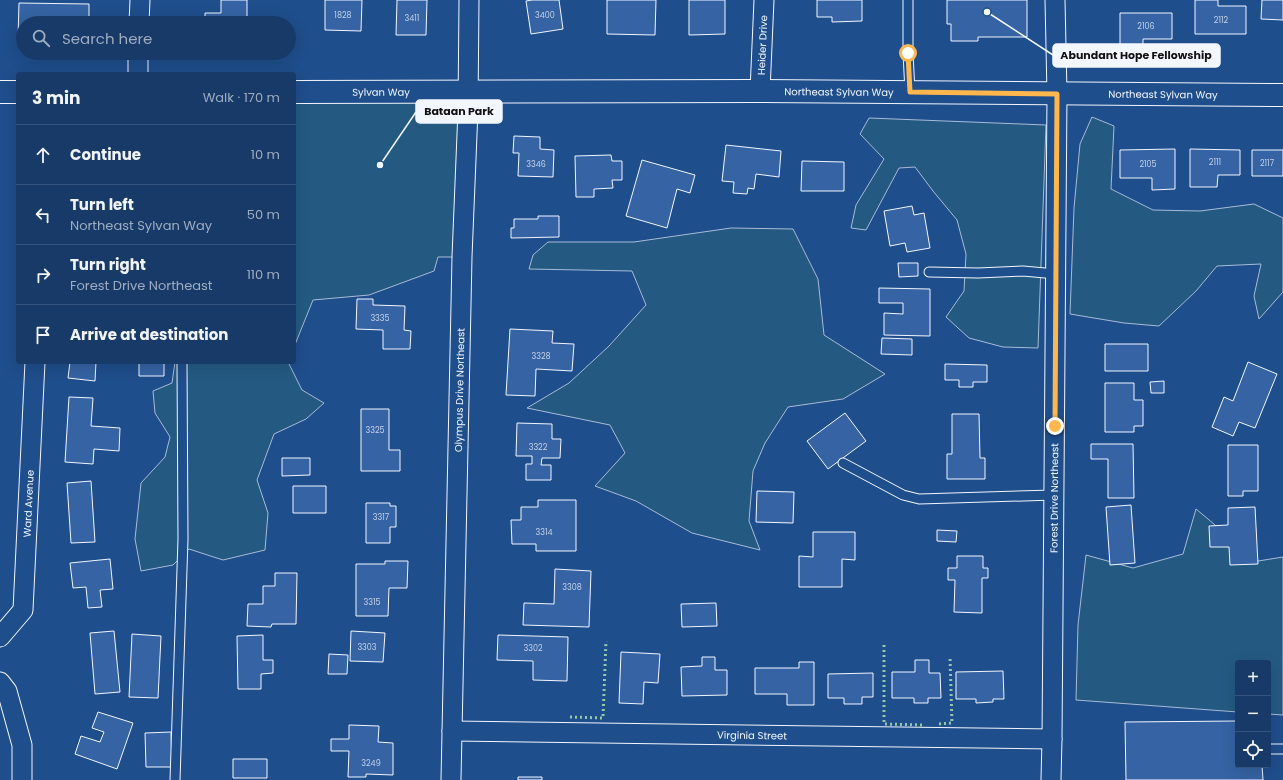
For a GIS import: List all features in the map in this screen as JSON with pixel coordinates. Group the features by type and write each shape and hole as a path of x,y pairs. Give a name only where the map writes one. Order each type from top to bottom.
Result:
{"main road":[{"name":"Northeast Sylvan Way","path":"467,91 760,91 1283,95"},
{"name":"Sylvan Way","path":"296,92 467,91"},
{"path":"0,92 16,92"}],"street":[{"path":"139,16 140,0"},
{"name":"Olympus Drive Northeast","path":"451,780 469,0"},
{"name":"Heider Drive","path":"760,91 764,0"},
{"name":"Forest Drive Northeast","path":"1051,780 1057,94 1055,0"},
{"path":"138,60 138,72"},
{"name":"Ward Avenue","path":"0,637 24,610 35,364"},
{"path":"0,682 7,691 22,745 22,780"},
{"name":"Virginia Street","path":"452,731 1052,739"}],"lane":[{"path":"908,0 910,92"},
{"path":"929,272 978,273 1024,271 1056,274"},
{"path":"175,780 183,539 182,364"},
{"path":"844,464 903,495 919,499 1054,495"},
{"path":"1271,749 1283,749"}],"shaded area":[{"path":"467,91 462,257 438,257 434,271 369,295 313,300 296,342 296,92"},
{"path":"1092,117 1114,126 1111,189 1153,210 1200,211 1254,204 1283,218 1283,292 1259,319 1254,296 1261,264 1217,266 1196,291 1159,326 1124,323 1070,314 1074,208 1080,144"},
{"path":"869,118 1046,125 1038,348 1003,347 969,338 946,317 964,291 966,254 957,220 915,167 899,168 866,230 851,228 856,205 884,159 860,134"},
{"path":"731,228 793,229 818,279 824,335 885,374 843,399 788,407 765,443 753,471 749,521 760,550 692,533 636,501 595,486 625,453 610,425 527,408 569,383 609,346 646,305 632,271 529,269 533,255 548,242 634,242"},
{"path":"175,364 289,364 302,390 324,403 306,419 274,434 257,480 268,513 265,550 223,560 189,549 173,565 141,571 135,539 141,483 165,457 170,437 155,413 153,391 172,383"},
{"path":"1196,509 1214,524 1246,563 1283,557 1283,715 1271,714 1271,660 1235,660 1235,712 1076,700 1078,625 1086,555 1133,568 1183,554"}],"building":[{"path":"221,0 247,0 247,16 205,16 205,13 221,13"},
{"path":"325,0 362,0 361,31 325,30"},
{"path":"397,0 427,0 426,35 396,35"},
{"path":"559,0 563,29 531,34 526,1"},
{"path":"607,0 656,0 655,35 607,34"},
{"path":"689,0 725,0 725,34 689,35"},
{"path":"817,0 862,0 862,21 832,22 832,17 817,17"},
{"path":"947,0 1027,0 1027,37 978,37 978,41 951,41 951,24 947,24"},
{"path":"1195,0 1218,0 1218,6 1246,6 1246,34 1195,34"},
{"path":"1262,0 1283,0 1283,20 1261,19"},
{"path":"19,3 89,4 89,16 19,16"},
{"path":"1120,13 1172,13 1172,39 1143,39 1143,45 1120,46"},
{"path":"514,136 540,137 540,149 554,150 553,177 518,176 519,153 513,153"},
{"path":"726,145 781,151 779,177 756,174 754,189 748,188 747,194 733,193 734,182 722,181"},
{"path":"1175,149 1175,189 1152,190 1152,178 1120,178 1120,150"},
{"path":"1190,149 1240,150 1240,175 1218,175 1217,187 1190,187"},
{"path":"1252,150 1283,150 1283,176 1252,176"},
{"path":"611,155 612,161 622,161 622,180 612,180 613,188 594,189 594,197 576,197 575,156"},
{"path":"642,160 695,175 690,193 677,189 667,228 626,216"},
{"path":"802,161 844,162 844,191 801,191"},
{"path":"912,206 914,215 924,213 930,248 907,252 905,243 890,246 884,211"},
{"path":"538,216 559,216 559,237 511,238 511,228 514,228 514,219 538,219"},
{"path":"898,263 918,263 918,276 899,277"},
{"path":"879,288 930,289 930,336 884,335 884,313 903,314 903,303 879,303"},
{"path":"357,299 373,299 373,305 405,306 404,330 411,331 410,349 383,349 383,330 356,329"},
{"path":"510,329 553,331 552,343 574,344 572,371 536,369 535,396 506,395"},
{"path":"882,338 912,339 912,355 881,354"},
{"path":"1105,344 1148,344 1148,371 1105,371"},
{"path":"1248,362 1277,374 1255,428 1239,422 1233,436 1212,427 1224,397 1233,401"},
{"path":"70,364 96,364 95,381 68,378"},
{"path":"139,364 164,364 164,376 139,376"},
{"path":"945,364 987,365 987,382 973,382 973,387 959,387 959,380 945,380"},
{"path":"1164,381 1164,393 1151,393 1150,382"},
{"path":"1105,383 1134,383 1134,400 1143,400 1143,426 1134,426 1134,432 1105,432"},
{"path":"69,397 93,398 91,426 120,428 119,451 94,449 93,464 65,462"},
{"path":"361,409 389,409 389,450 400,450 400,471 361,471"},
{"path":"845,413 866,441 828,469 807,441"},
{"path":"952,414 979,414 980,458 985,458 985,479 947,479 947,454 952,454"},
{"path":"517,423 552,424 552,439 561,439 560,458 542,458 541,465 551,465 551,480 526,480 526,464 532,464 532,456 516,456"},
{"path":"1091,444 1133,444 1134,498 1108,498 1108,459 1091,459"},
{"path":"1228,445 1258,445 1258,491 1243,491 1243,496 1228,496"},
{"path":"282,458 310,458 310,475 282,476"},
{"path":"91,481 95,542 71,543 67,483"},
{"path":"293,486 326,486 326,513 293,513"},
{"path":"757,491 794,492 793,523 756,522"},
{"path":"538,500 576,500 576,551 536,551 536,544 512,544 511,520 521,520 521,507 538,507"},
{"path":"366,503 390,503 390,506 396,506 396,527 390,527 390,543 366,543"},
{"path":"1131,505 1135,563 1110,565 1106,507"},
{"path":"1255,507 1258,564 1230,565 1229,547 1210,547 1209,526 1228,525 1228,508"},
{"path":"937,530 957,531 956,542 937,541"},
{"path":"813,532 855,532 855,560 842,559 842,587 799,587 799,556 813,557"},
{"path":"957,556 983,556 983,568 988,568 988,578 982,578 982,613 954,612 955,580 948,580 948,568 957,568"},
{"path":"110,559 113,589 100,590 102,607 88,608 86,587 73,588 70,563"},
{"path":"385,561 408,561 407,588 389,588 388,616 356,616 356,564 385,564"},
{"path":"555,569 591,571 589,627 523,625 524,603 554,604"},
{"path":"275,573 297,573 296,624 272,624 271,627 247,626 248,604 263,604 263,586 275,586"},
{"path":"716,603 717,626 682,627 681,604"},
{"path":"114,631 120,692 95,694 90,633"},
{"path":"351,631 385,633 383,662 350,661"},
{"path":"132,634 161,636 158,698 129,697"},
{"path":"263,635 263,660 273,660 273,673 261,674 261,689 238,689 237,636"},
{"path":"498,635 568,637 567,681 533,680 533,661 497,660"},
{"path":"621,652 660,654 658,683 644,682 643,704 619,703"},
{"path":"329,654 348,655 347,674 328,674"},
{"path":"702,657 715,657 715,670 727,670 727,695 682,696 681,667 702,666"},
{"path":"915,660 929,660 929,673 940,673 941,698 928,698 928,703 914,703 914,698 892,698 892,672 915,672"},
{"path":"799,662 814,662 814,705 787,705 787,694 755,694 755,668 799,668"},
{"path":"1003,671 1004,699 993,699 993,702 976,703 976,699 956,699 956,672"},
{"path":"873,673 873,697 862,697 862,704 844,704 844,698 828,698 828,674"},
{"path":"98,712 133,723 117,769 75,754 81,736 100,742 104,732 92,728"},
{"path":"1235,721 1235,768 1262,768 1263,780 1126,780 1125,722"},
{"path":"349,725 379,726 378,742 393,743 393,775 366,774 366,777 348,777 349,751 331,751 331,739 349,739"},
{"path":"171,732 172,767 146,767 145,733"},
{"path":"233,759 267,759 267,778 233,778"},
{"path":"518,777 542,777 542,780 518,780"}],"hedge":[{"path":"570,717 603,718 606,641"},
{"path":"884,645 884,724 924,725"},
{"path":"939,724 952,723 950,657"}],"place":[{"name":"Abundant Hope Fellowship","path":"987,12"},
{"name":"Bataan Park","path":"380,165"}],"route":[{"path":"908,53 910,92 1057,94 1055,426"}]}
